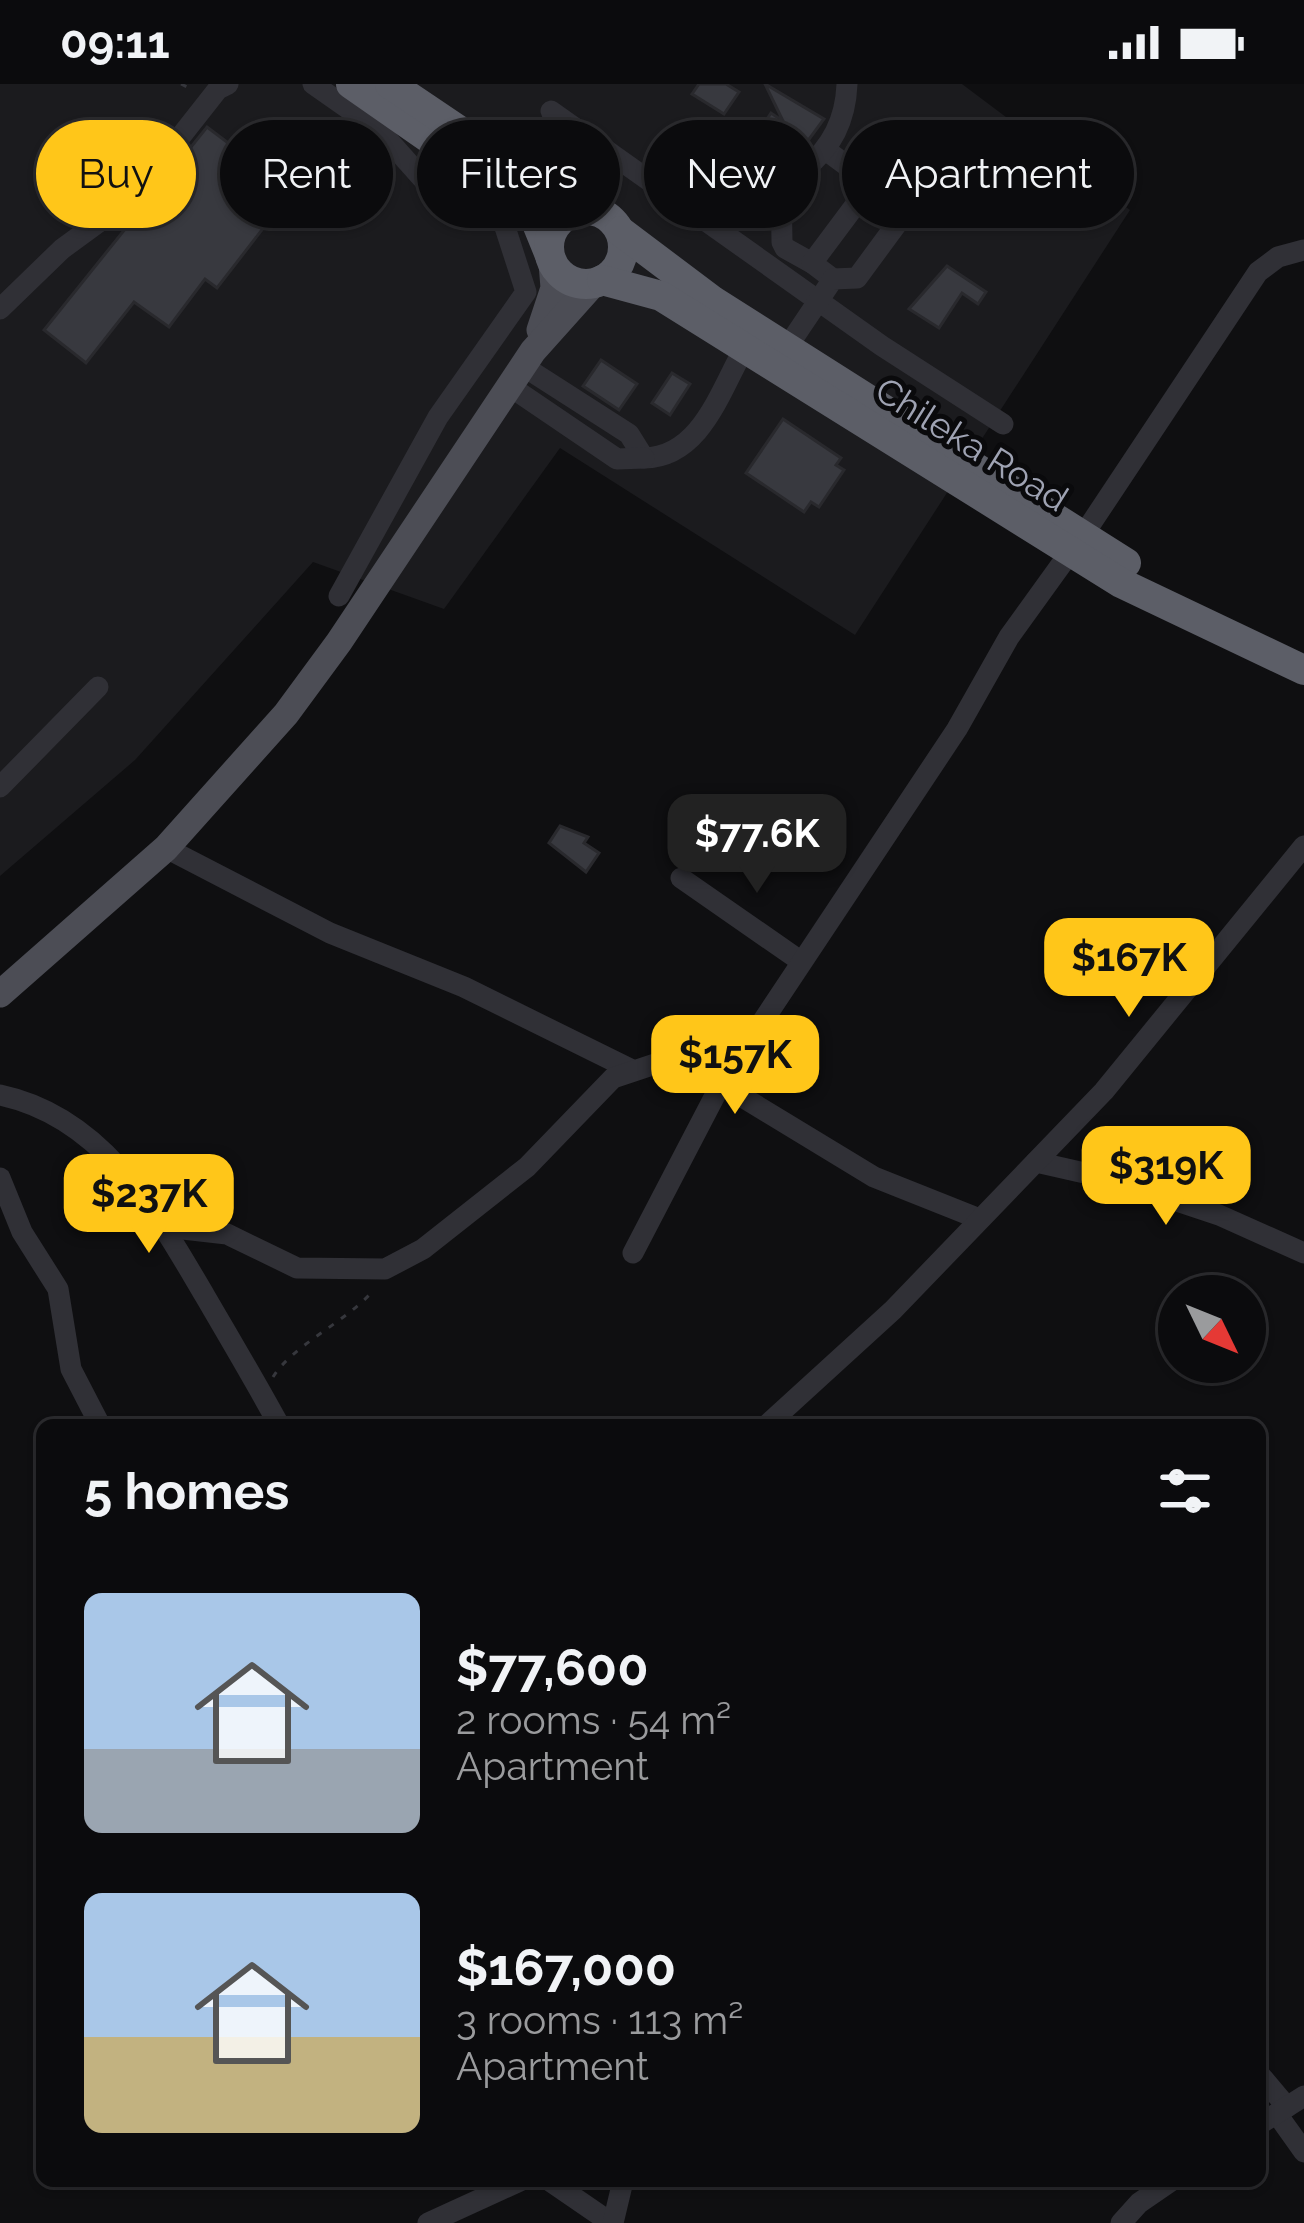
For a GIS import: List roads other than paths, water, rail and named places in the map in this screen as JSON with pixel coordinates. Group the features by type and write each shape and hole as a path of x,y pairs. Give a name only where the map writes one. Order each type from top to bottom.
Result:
{"highway":[{"path":"351,84 519,202 536,221 551,258"},
{"name":"Chileka Road","path":"390,84 443,120"},
{"path":"551,258 556,228"},
{"name":"Chileka Road","path":"618,228 713,301 788,346 1191,620 1304,670"},
{"path":"597,282 622,259 620,231"},
{"name":"Chileka Road","path":"551,258 565,278 662,296 1077,543"},
{"path":"1077,543 1304,650"}],"main road":[{"path":"522,367 554,288 551,258"},
{"path":"0,994 166,848 286,715 522,367 597,282"}],"street":[{"path":"0,309 62,249 134,197 218,89 228,84"},
{"path":"313,84 380,131 422,178 502,218 526,292 438,417 339,596"},
{"path":"818,160 837,135 847,84"},
{"path":"551,111 818,302 1003,424"},
{"path":"827,151 842,162"},
{"path":"812,263 842,223"},
{"path":"782,228 785,248 833,279 857,278 894,228"},
{"path":"633,1253 721,1084 957,729 1028,610 1258,272 1278,257 1304,250"},
{"path":"788,346 833,279"},
{"path":"522,367 617,459 663,457 690,442 746,347"},
{"path":"0,787 98,687"},
{"path":"774,1419 893,1310 1155,1034 1304,846"},
{"path":"166,848 330,933 431,973 631,1069"},
{"path":"681,878 800,960"},
{"path":"165,1227 227,1234 297,1268 385,1269 423,1249 527,1167 599,1089 631,1069 655,1064 680,1066 721,1084 874,1177 977,1218"},
{"path":"0,1095 51,1115 96,1144 125,1171 165,1227 276,1419"},
{"path":"1036,1162 1111,1179 1219,1215 1304,1253"},
{"path":"0,1178 22,1232 58,1289 71,1369 97,1419"},
{"path":"1266,2085 1304,2152"},
{"path":"428,2223 507,2187"},
{"path":"559,2187 612,2223 621,2187"},
{"path":"1120,2223 1162,2187"}]}
